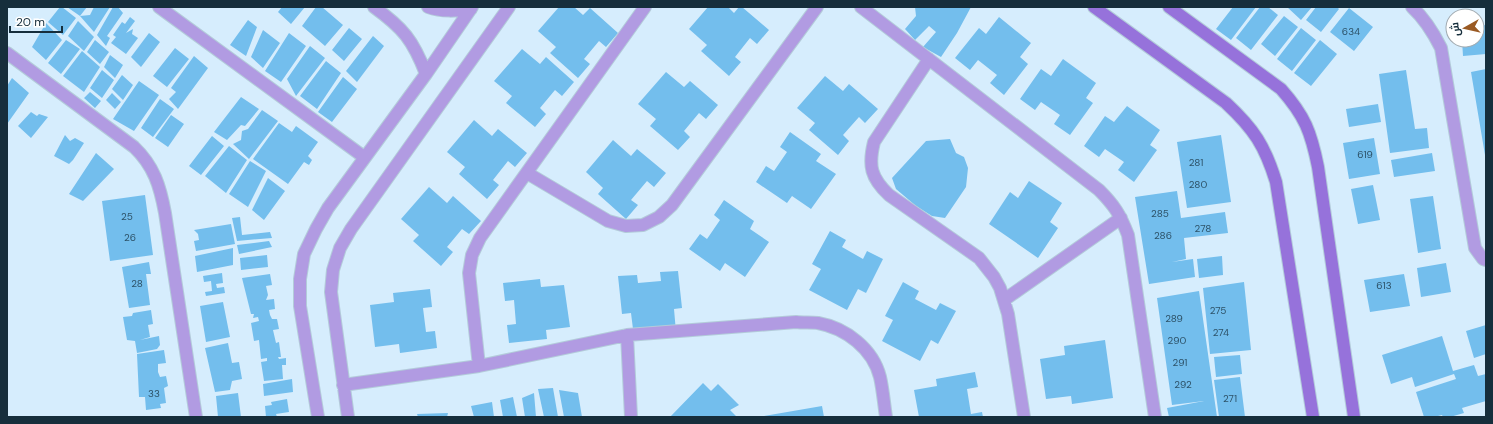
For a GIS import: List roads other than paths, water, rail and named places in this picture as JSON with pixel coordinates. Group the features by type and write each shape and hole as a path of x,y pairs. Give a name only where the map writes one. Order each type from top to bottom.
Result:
{"street":[{"path":"159,7 364,157"},
{"path":"374,7 400,27 411,41 426,74"},
{"path":"428,7 435,10 453,12 471,8"},
{"path":"348,417 331,292 333,270 340,248 351,228 509,7"},
{"path":"480,366 470,292 469,273 472,255 480,238 645,7"},
{"path":"527,173 608,221 626,226 643,225 660,217 672,205 817,7"},
{"path":"861,7 1099,190 1114,205 1122,218 1128,235 1155,417"},
{"path":"1094,7 1226,103 1244,119 1258,138 1269,159 1276,182 1313,417"},
{"path":"1169,7 1281,89 1295,105 1306,123 1318,167 1354,417"},
{"path":"1412,7 1423,17 1441,48 1475,248 1483,259 1486,260"},
{"path":"318,417 300,306 300,279 304,254 328,208 426,74 471,8"},
{"path":"7,53 134,147 148,162 153,171 165,213 196,417"},
{"path":"929,59 874,142 870,157 872,171 878,185 888,195 979,258 994,277 1004,300 1008,314 1024,417"},
{"path":"1004,300 1122,218"},
{"path":"343,385 480,366 627,335 796,322 818,323 838,329 856,341 870,357 879,376 886,417"},
{"path":"627,335 631,417"}]}
